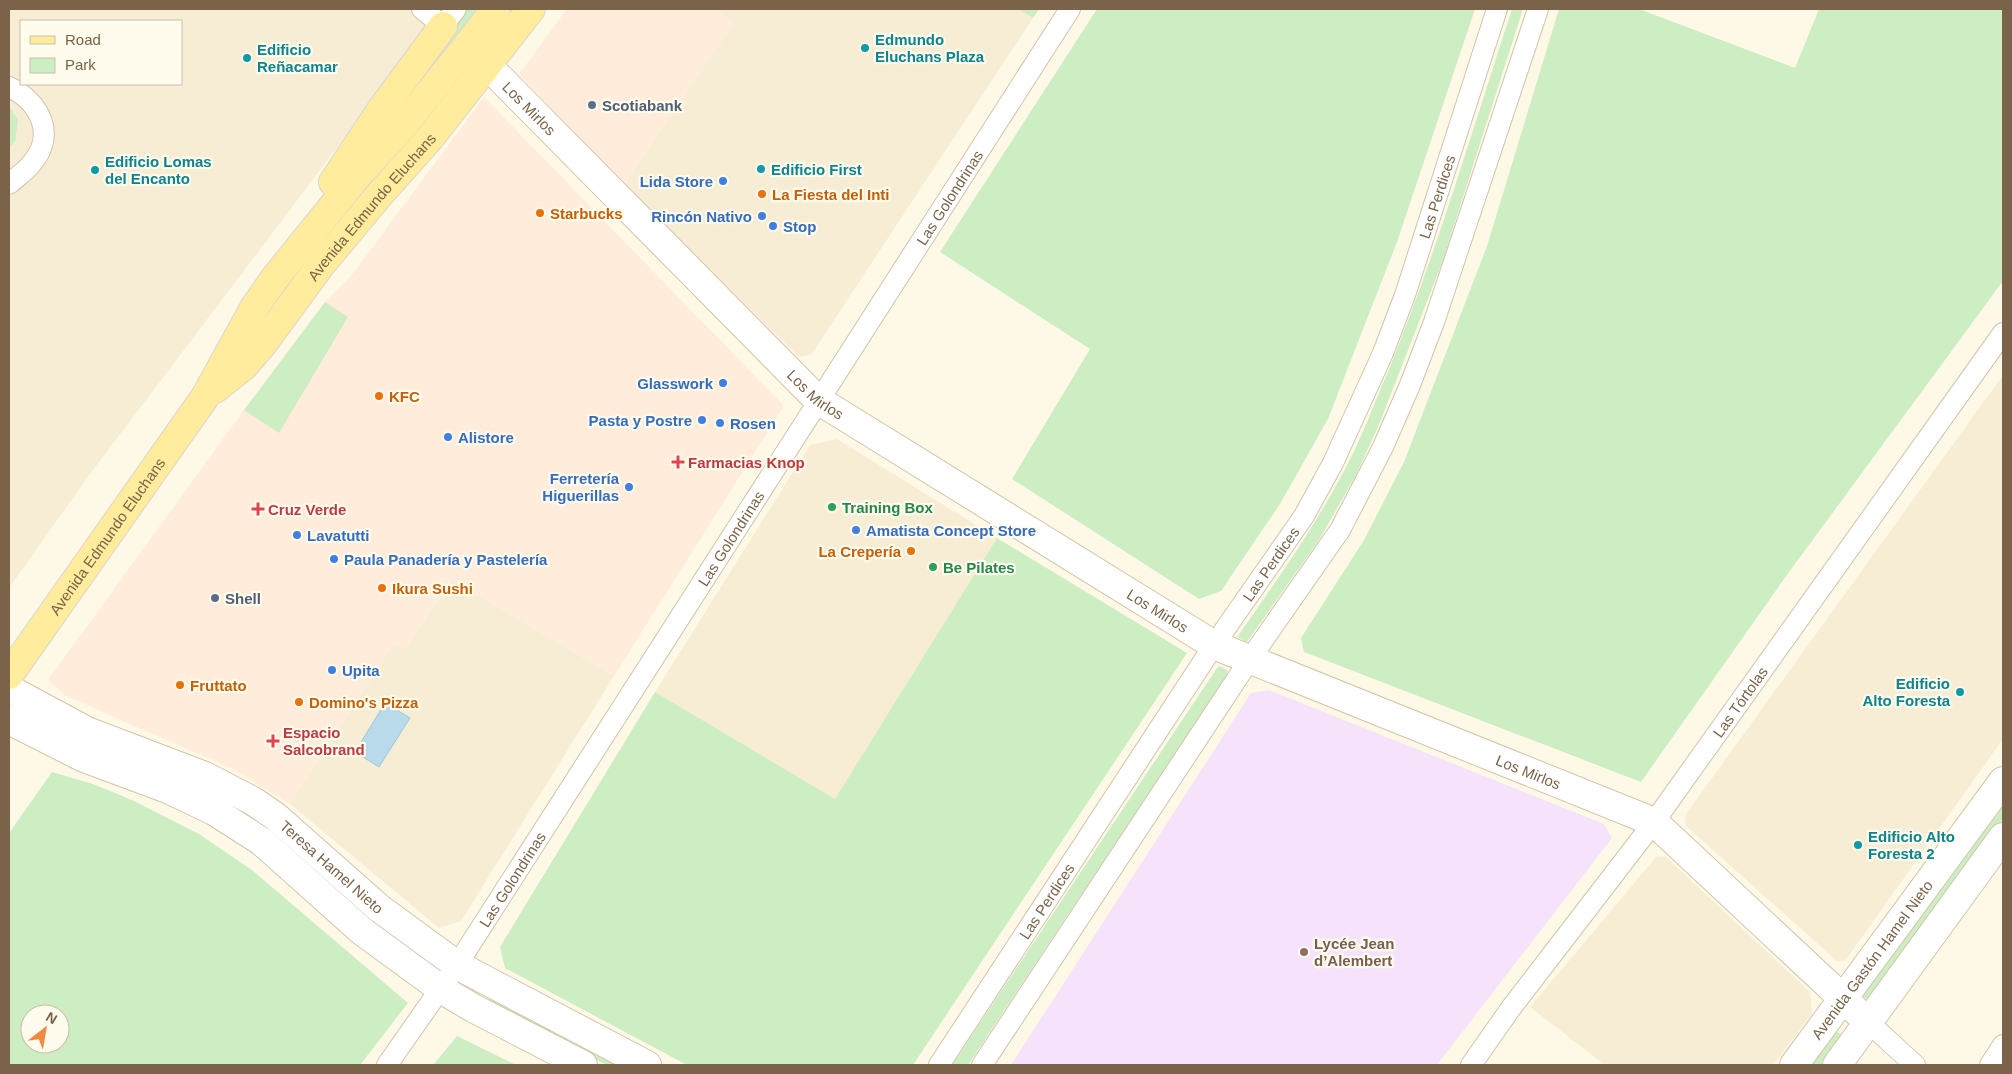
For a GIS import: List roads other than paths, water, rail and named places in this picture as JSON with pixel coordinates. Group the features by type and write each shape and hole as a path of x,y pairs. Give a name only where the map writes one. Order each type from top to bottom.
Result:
{"main road":[{"name":"Avenida Edmundo Eluchans","path":"9,675 205,397 254,308 296,251 358,175 403,126 496,9"},
{"name":"Avenida Edmundo Eluchans","path":"205,397 244,366 262,345 320,266 430,138 531,9"},
{"path":"296,251 314,212 332,182 381,110 450,17"},
{"name":"Los Mirlos","path":"466,47 488,66 818,400 1214,645 1654,822 1868,1022"},
{"name":"Teresa Hamel Nieto","path":"9,689 87,731 205,776 253,801 275,816 379,908 457,965 647,1065"},
{"name":"Teresa Hamel Nieto","path":"9,720 84,758 193,800 237,825 261,841 362,932 441,989 473,1008 583,1065"},
{"name":"Avenida Gastón Hamel Nieto","path":"1794,1065 2003,782"},
{"path":"1836,1065 2003,837"}],"street":[{"path":"422,9 450,17"},
{"name":"Las Golondrinas","path":"387,1065 457,965 1070,9"},
{"name":"Las Perdices","path":"939,1065 1214,645 1304,516 1359,408 1405,296 1497,9"},
{"path":"982,1065 1250,659 1340,530 1383,447 1410,385 1434,322 1538,9"},
{"path":"9,87 29,99 37,109 42,120 44,132 42,143 32,163 9,184"},
{"name":"Las Tórtolas","path":"1471,1065 1511,1008 1654,822 2003,333"},
{"name":"Los Mirlos","path":"1868,1022 1915,1065"},
{"path":"1990,1065 2003,1045"}],"water":[{"path":"385,703 410,718 379,767 355,752"}],"place":[{"name":"Edmundo Eluchans Plaza","path":"865,48"},
{"name":"Edificio Reñacamar","path":"247,58"},
{"name":"Scotiabank","path":"592,105"},
{"name":"Edificio First","path":"761,169"},
{"name":"Edificio Lomas del Encanto","path":"95,170"},
{"name":"Lida Store","path":"723,181"},
{"name":"La Fiesta del Inti","path":"762,194"},
{"name":"Starbucks","path":"540,213"},
{"name":"Rincón Nativo","path":"762,216"},
{"name":"Stop","path":"773,226"},
{"name":"Glasswork","path":"723,383"},
{"name":"KFC","path":"379,396"},
{"name":"Pasta y Postre","path":"702,420"},
{"name":"Rosen","path":"720,423"},
{"name":"Alistore","path":"448,437"},
{"name":"Farmacias Knop","path":"678,462"},
{"name":"Ferretería Higuerillas","path":"629,487"},
{"name":"Training Box","path":"832,507"},
{"name":"Cruz Verde","path":"258,509"},
{"name":"Amatista Concept Store","path":"856,530"},
{"name":"Lavatutti","path":"297,535"},
{"name":"La Crepería","path":"911,551"},
{"name":"Paula Panadería y Pastelería","path":"334,559"},
{"name":"Be Pilates","path":"933,567"},
{"name":"Ikura Sushi","path":"382,588"},
{"name":"Shell","path":"215,598"},
{"name":"Upita","path":"332,670"},
{"name":"Fruttato","path":"180,685"},
{"name":"Edificio Alto Foresta","path":"1960,692"},
{"name":"Domino's Pizza","path":"299,702"},
{"name":"Espacio Salcobrand","path":"273,741"},
{"name":"Edificio Alto Foresta 2","path":"1858,845"},
{"name":"Lycée Jean d’Alembert","path":"1304,952"}]}
